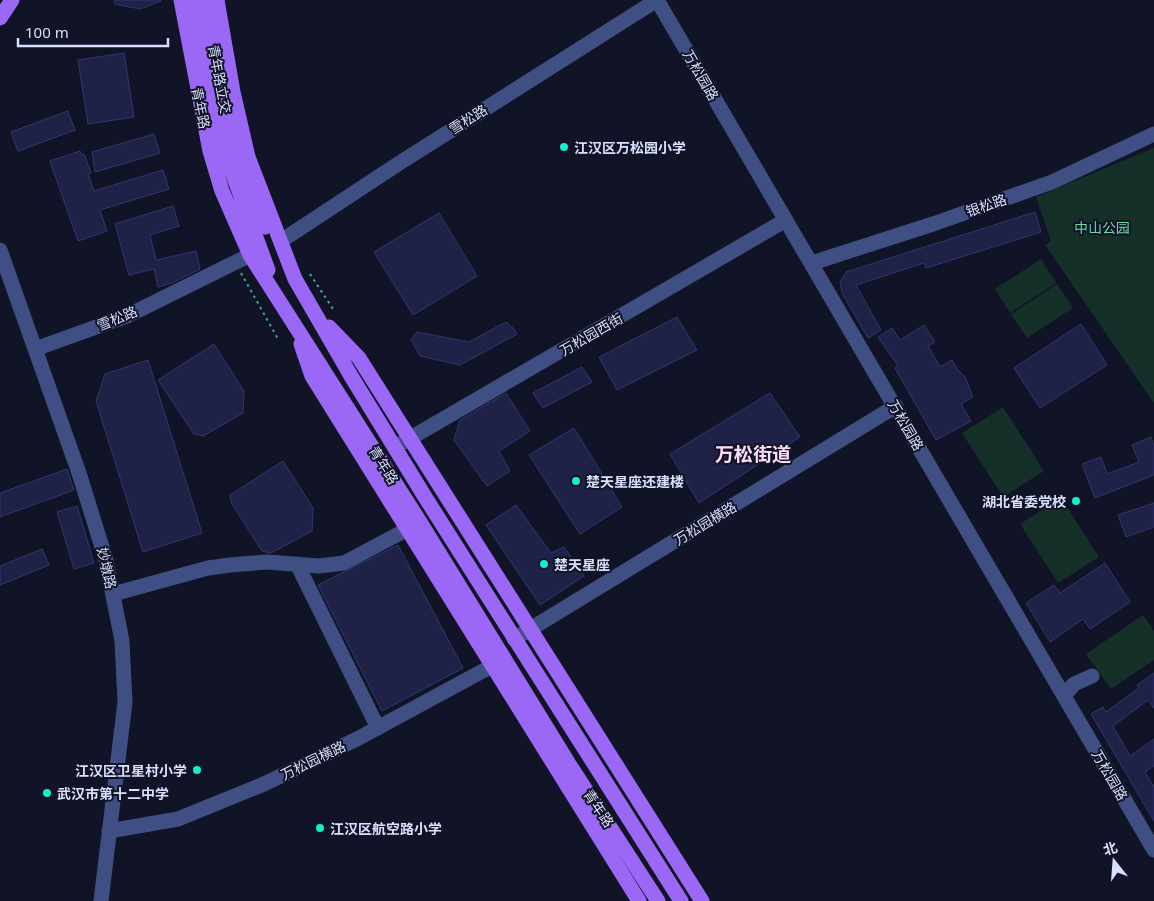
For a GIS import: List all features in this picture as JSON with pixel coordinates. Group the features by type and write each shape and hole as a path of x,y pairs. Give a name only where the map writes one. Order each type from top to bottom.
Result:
{"main road":[{"path":"0,18 12,0"},
{"name":"青年路","path":"181,0 192,66 210,151 222,191 250,255 280,299 410,506 498,662 569,764 658,901"},
{"name":"青年路立交","path":"194,0 214,124 231,159"},
{"name":"青年路立交","path":"205,0 231,159"},
{"name":"青年路","path":"217,0 233,92 248,157 295,280 425,497 681,901"},
{"path":"231,159 264,225 295,280"},
{"path":"231,159 280,299"},
{"path":"314,312 359,358 701,900"},
{"path":"294,322 312,376 453,603 498,662 639,901"},
{"path":"425,497 497,577"},
{"path":"410,506 453,603"},
{"path":"629,854 649,901"}],"street":[{"name":"雪松路","path":"281,241 401,162 657,0"},
{"name":"万松园路","path":"657,0 1154,850"},
{"name":"银松路","path":"812,263 933,224 1052,182 1154,134"},
{"name":"万松园西街","path":"395,447 786,220"},
{"name":"妙墩路","path":"0,250 79,473 106,560 122,641 125,702 101,901"},
{"name":"雪松路","path":"35,349 127,316 250,255"},
{"name":"万松园横路","path":"514,640 896,406"},
{"path":"113,594 208,568 267,562 319,566 344,563 406,530"},
{"path":"297,564 378,728"},
{"name":"万松园横路","path":"109,832 178,819 264,784 378,728 498,662"},
{"path":"1064,696 1074,684 1092,676"}],"path":[{"path":"240,271 278,339"},
{"path":"310,274 333,309"}],"green space":[{"name":"中山公园","path":"1154,148 1154,403 1045,245 1051,241 1036,197"},
{"path":"1041,259 1056,283 1010,313 995,289"},
{"path":"1057,284 1073,308 1027,338 1011,314"},
{"path":"1003,407 1044,471 1003,497 962,433"},
{"path":"1061,498 1099,557 1058,583 1020,524"},
{"path":"1143,615 1154,631 1154,660 1111,689 1086,654"}],"building":[{"path":"115,0 161,1 140,9 115,4"},
{"path":"124,53 134,117 88,124 78,60"},
{"path":"68,111 75,130 18,151 11,132"},
{"path":"154,134 160,153 95,172 92,152"},
{"path":"80,151 82,155 84,154 91,173 88,174 94,191 163,170 169,189 100,210 107,231 78,241 50,161"},
{"path":"173,206 179,226 150,235 156,260 196,251 200,269 172,283 158,287 154,269 129,275 115,224"},
{"path":"1035,212 1041,232 926,268 924,263 856,285 881,330 868,338 842,293 840,282 846,272"},
{"path":"439,213 477,276 413,315 374,252"},
{"path":"677,317 697,350 617,390 599,357"},
{"path":"506,322 517,334 460,365 420,356 411,340 417,332 469,342"},
{"path":"1081,324 1107,365 1040,408 1014,368"},
{"path":"924,325 935,342 928,346 940,367 952,360 965,377 973,397 961,404 971,421 936,440 895,368 898,366 878,337 892,328 900,340"},
{"path":"214,344 244,391 243,413 203,436 194,434 158,380"},
{"path":"148,360 202,533 143,552 96,401 105,374"},
{"path":"582,367 592,382 543,408 533,393"},
{"path":"506,393 530,431 499,451 510,471 487,486 454,440 460,420"},
{"path":"770,393 800,437 699,503 670,454"},
{"name":"楚天星座还建楼","path":"574,428 622,507 580,534 529,455"},
{"path":"1151,437 1154,446 1154,475 1095,498 1082,464 1101,457 1107,474 1139,462 1132,445"},
{"path":"283,461 313,508 312,531 271,553 262,551 232,504 230,495"},
{"path":"67,469 74,490 0,517 0,493"},
{"path":"1154,503 1154,527 1126,537 1118,515"},
{"name":"楚天星座","path":"516,505 551,553 564,547 584,576 540,605 486,525"},
{"path":"77,506 94,563 74,569 57,512"},
{"path":"398,545 463,668 382,711 318,585"},
{"path":"42,549 49,565 0,585 0,566"},
{"path":"1105,563 1130,602 1090,629 1083,619 1050,642 1026,603 1054,585 1060,593"},
{"path":"1154,673 1154,708 1148,700 1113,726 1130,756 1154,739 1154,766 1145,772 1154,787 1154,821 1091,714 1103,707 1106,712 1139,688 1137,685"}],"place":[{"name":"江汉区万松园小学","path":"564,147"},
{"name":"楚天星座还建楼","path":"576,481"},
{"name":"湖北省委党校","path":"1076,501"},
{"name":"楚天星座","path":"544,564"},
{"name":"江汉区卫星村小学","path":"197,770"},
{"name":"武汉市第十二中学","path":"47,793"},
{"name":"江汉区航空路小学","path":"320,828"}],"district":[{"name":"万松街道","path":"753,454"}]}
